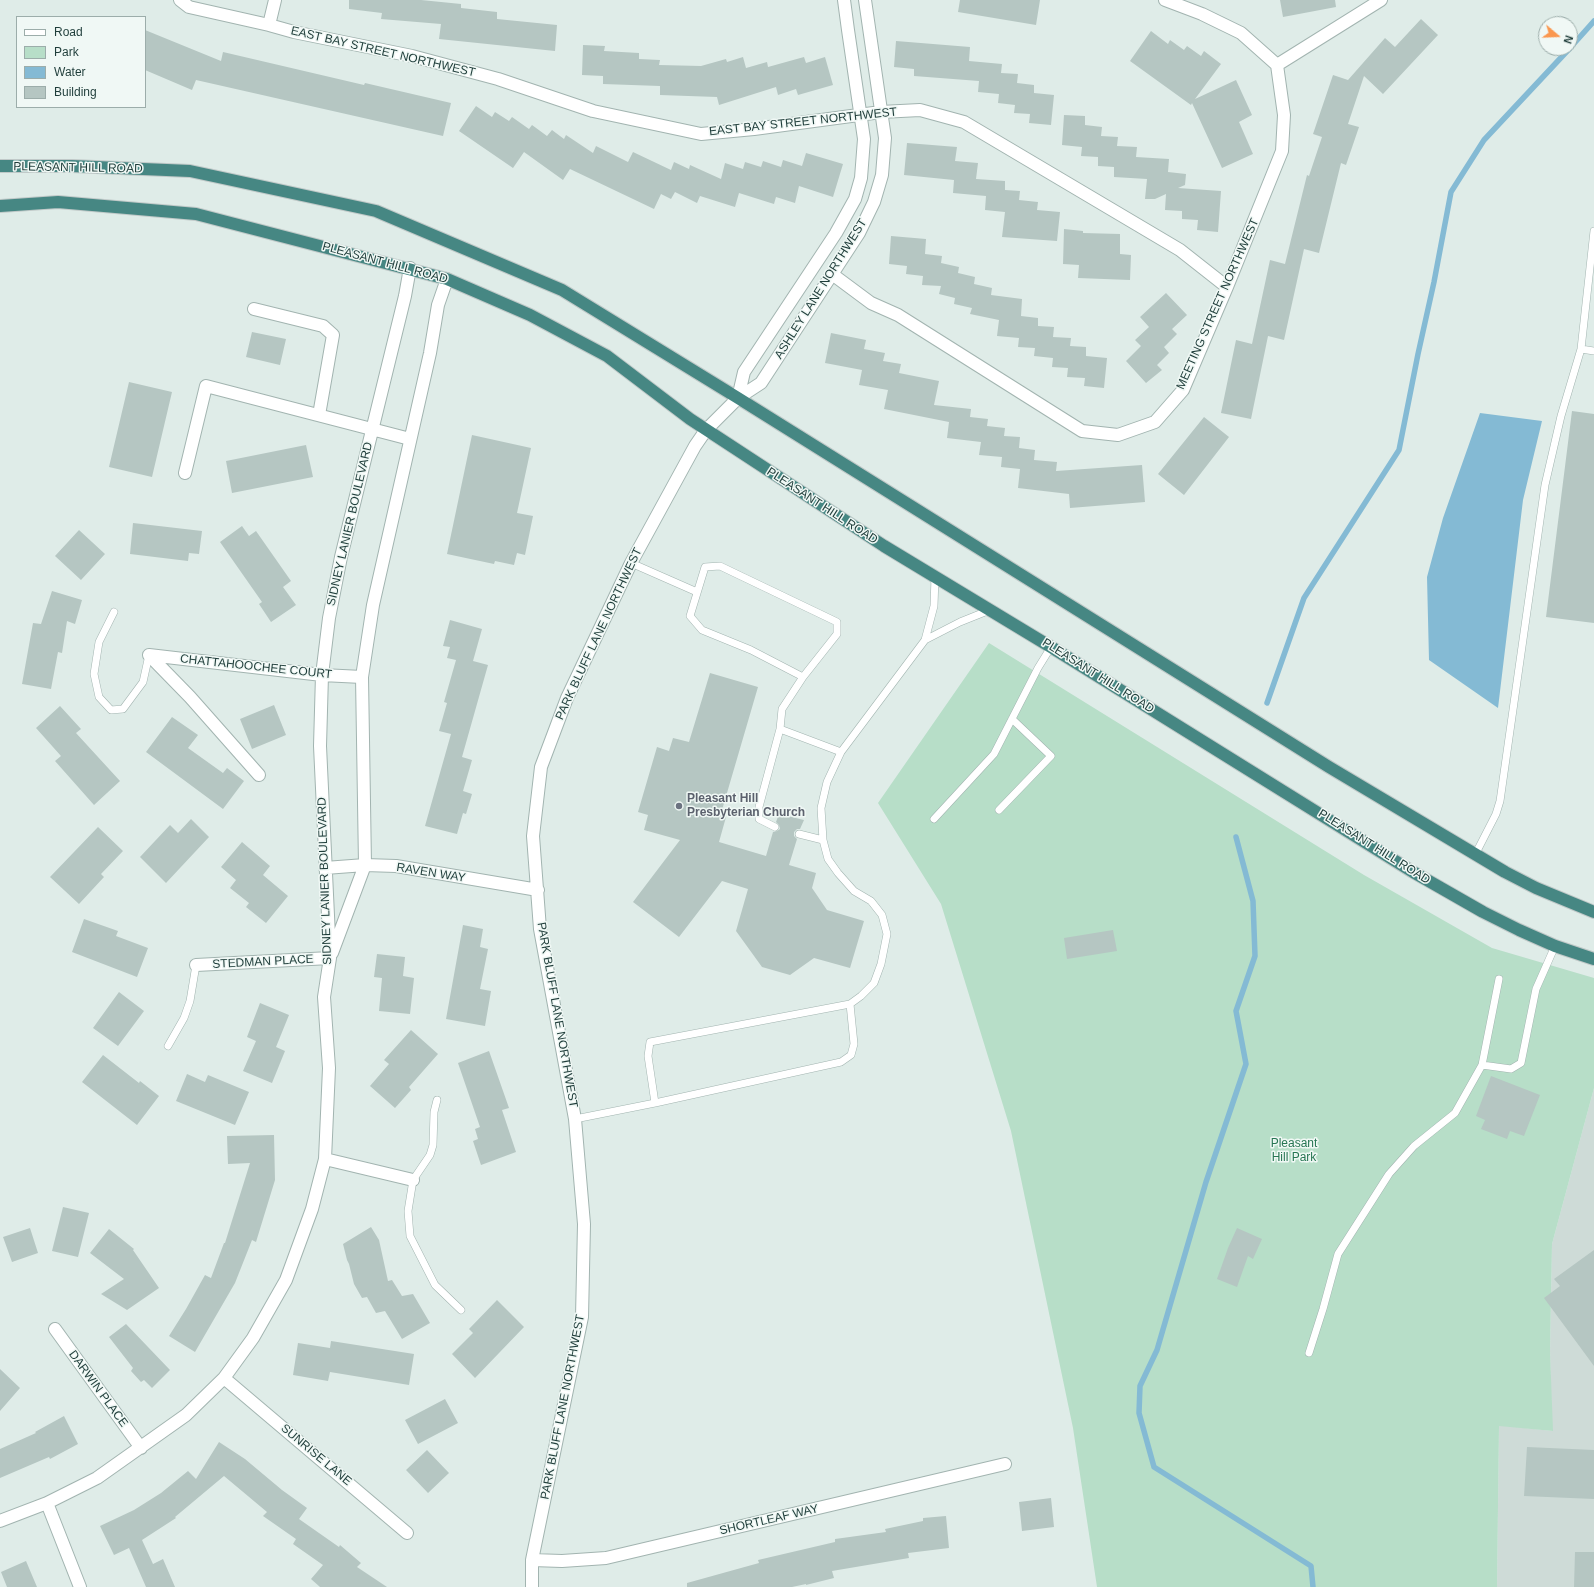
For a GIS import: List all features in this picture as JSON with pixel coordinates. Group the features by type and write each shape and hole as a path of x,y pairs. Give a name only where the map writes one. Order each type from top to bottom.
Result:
{"highway":[{"name":"PLEASANT HILL ROAD","path":"0,166 72,166 190,171 376,211 562,290 738,398 1329,767 1475,855 1536,888 1594,912"},
{"name":"PLEASANT HILL ROAD","path":"0,206 58,202 196,214 410,268 447,279 530,315 607,356 706,430 884,546 1051,647 1413,872 1482,912 1555,946 1594,959"}],"street":[{"name":"EAST BAY STREET NORTHWEST","path":"180,0 189,7 269,24 294,32 412,56 498,79 593,111 701,134 754,129 881,112 920,110 964,122 1180,250 1227,287"},
{"path":"269,24 275,0"},
{"name":"ASHLEY LANE NORTHWEST","path":"738,398 744,372 817,264 836,233 855,199 861,178 864,150 861,115 844,0"},
{"name":"ASHLEY LANE NORTHWEST","path":"706,430 738,398 761,383 859,233 874,202 882,175 885,147 865,0"},
{"path":"1165,0 1202,14 1241,33 1277,65 1381,0"},
{"name":"MEETING STREET NORTHWEST","path":"832,274 871,303 898,315 1082,431 1118,434 1155,422 1183,390 1227,287 1282,151 1284,115 1277,65"},
{"name":"SIDNEY LANIER BOULEVARD","path":"0,1521 47,1503 97,1478 186,1415 224,1378 253,1338 286,1280 312,1209 325,1159 329,1068 324,997 330,958 324,868 320,746 322,675 329,618 340,557 405,296 410,268"},
{"path":"330,958 365,865 362,677 373,605 430,353 438,305 447,279"},
{"path":"254,309 323,326 333,335 319,415"},
{"path":"185,474 206,386 410,439"},
{"name":"PARK BLUFF LANE NORTHWEST","path":"532,1587 532,1560 582,1317 584,1224 575,1119 540,929 533,836 541,767 567,698 631,563 694,446 706,430"},
{"path":"149,655 190,697 259,775"},
{"name":"CHATTAHOOCHEE COURT","path":"149,655 322,675 362,677"},
{"name":"RAVEN WAY","path":"324,868 365,865 396,866 538,890"},
{"name":"STEDMAN PLACE","path":"196,965 330,958"},
{"path":"325,1159 413,1180"},
{"name":"DARWIN PLACE","path":"55,1329 141,1448"},
{"name":"SUNRISE LANE","path":"224,1378 407,1533"},
{"name":"SHORTLEAF WAY","path":"532,1560 606,1558 1004,1464"},
{"path":"47,1503 80,1587"}],"lane":[{"path":"1475,855 1496,814 1500,801 1545,485 1561,416 1581,349 1590,296 1594,232"},
{"path":"1581,349 1594,351"},
{"path":"631,563 698,592"},
{"path":"774,827 759,819 759,806 780,729 782,709 803,677 837,634 837,622 720,566 705,567 690,616 702,630 751,650 803,677"},
{"path":"655,1103 648,1056 650,1042 850,1004 861,996 874,983 881,964 887,934 882,915 871,901 854,890 838,873 828,859 823,840 822,808 827,782 841,752 925,640 934,606 935,577"},
{"path":"925,640 960,622 990,610"},
{"path":"114,612 99,642 94,674 99,697 111,710 123,709 143,682 149,655"},
{"path":"934,819 994,754 1038,668 1051,647"},
{"path":"999,810 1051,756 1012,719"},
{"path":"780,729 841,752"},
{"path":"798,834 823,840"},
{"path":"1482,1065 1511,1069 1521,1063 1536,989 1555,946"},
{"path":"168,1046 184,1018 190,1001 196,965"},
{"path":"1309,1352 1323,1309 1338,1254 1389,1174 1414,1146 1454,1113 1482,1065 1499,979"},
{"path":"575,1119 841,1062 851,1055 854,1044 850,1004"},
{"path":"437,1100 434,1112 433,1145 430,1155 413,1180 408,1211 410,1236 436,1285 461,1310"}],"shaded area":[{"path":"1594,1088 1594,1587 1497,1587 1499,1425 1552,1431 1550,1351 1552,1244"}],"green space":[{"name":"Pleasant Hill Park","path":"989,643 1364,875 1492,948 1594,978 1594,1088 1552,1244 1550,1351 1553,1431 1499,1426 1497,1587 1097,1587 1073,1428 1011,1131 941,904 878,803"}],"water":[{"path":"1480,413 1542,421 1523,500 1498,708 1429,660 1427,577 1443,518"}],"building":[{"path":"349,0 421,0 461,4 461,8 497,12 497,19 557,25 555,51 439,39 441,24 381,19 382,13 349,9"},
{"path":"960,0 1040,0 1036,25 958,12"},
{"path":"1280,0 1335,0 1336,7 1283,17"},
{"path":"1421,19 1438,35 1383,94 1364,76 1348,124 1359,127 1346,165 1341,163 1319,253 1304,249 1284,340 1268,336 1251,419 1221,413 1236,340 1252,344 1270,260 1285,264 1307,175 1309,176 1322,137 1313,134 1333,75 1348,80 1385,38 1395,47"},
{"path":"146,30 221,61 223,52 364,85 365,83 451,103 443,136 196,80 192,90 146,70"},
{"path":"1151,31 1168,44 1170,40 1184,50 1187,46 1201,56 1204,51 1221,64 1195,99 1236,80 1252,115 1239,122 1253,154 1222,168 1192,103 1191,105 1130,61"},
{"path":"896,41 970,47 969,61 1002,64 1001,73 1018,74 1017,83 1034,85 1034,93 1054,95 1051,125 1029,123 1030,114 1014,113 1015,105 998,103 999,94 978,92 979,81 914,76 914,69 894,67"},
{"path":"583,45 605,46 604,51 639,53 639,59 660,60 659,65 701,66 726,59 727,62 743,57 746,68 767,62 768,67 804,57 806,63 825,57 833,85 798,95 796,89 778,95 776,87 719,105 717,97 660,95 660,86 603,84 603,76 582,75"},
{"path":"476,106 492,117 495,112 509,121 512,117 529,129 532,125 547,136 552,130 564,139 566,135 593,153 596,146 628,162 633,152 671,170 674,162 689,169 690,165 721,179 725,163 743,169 745,162 761,167 763,161 781,167 783,160 802,166 806,153 843,164 833,197 799,186 795,203 776,197 774,204 739,193 735,207 700,196 697,203 675,192 671,199 661,194 654,209 570,169 563,180 524,152 513,168 459,131"},
{"path":"1064,115 1085,116 1085,125 1102,127 1101,136 1118,137 1117,146 1137,147 1136,157 1169,159 1168,172 1186,174 1185,185 1178,188 1221,191 1218,232 1197,230 1198,220 1182,219 1182,211 1165,210 1166,194 1155,199 1145,199 1147,179 1114,177 1114,167 1098,166 1098,157 1081,156 1082,147 1062,145"},
{"path":"907,143 957,147 955,161 978,163 976,179 1005,181 1005,190 1020,191 1019,200 1038,202 1037,210 1060,212 1057,241 1002,237 1005,212 985,210 986,196 953,193 954,180 904,175"},
{"path":"1064,229 1083,231 1083,233 1120,234 1120,254 1131,255 1130,280 1078,278 1079,265 1063,264"},
{"path":"891,236 926,239 925,254 942,256 941,263 959,267 958,273 975,277 974,284 992,288 991,295 1022,299 1021,316 1038,318 1038,326 1054,327 1053,337 1071,338 1070,346 1086,347 1086,356 1107,358 1104,388 1084,386 1085,378 1067,377 1068,368 1052,367 1053,358 1034,356 1035,348 1018,347 1019,338 997,336 999,320 970,314 972,308 954,304 955,298 939,294 941,286 922,285 923,276 906,274 907,266 889,264"},
{"path":"1166,293 1187,315 1172,329 1177,334 1164,347 1169,353 1157,365 1162,370 1146,383 1126,361 1141,346 1135,340 1149,327 1140,317"},
{"path":"252,332 286,339 280,365 246,357"},
{"path":"831,333 866,340 864,349 885,353 883,361 901,364 899,373 939,381 934,405 971,409 970,417 988,419 987,426 1005,428 1004,436 1020,437 1019,448 1035,450 1034,460 1057,462 1056,471 1142,465 1145,502 1070,508 1069,494 1018,488 1020,469 1001,467 1002,457 979,455 981,442 947,438 949,422 884,409 888,390 859,385 862,370 825,363"},
{"path":"129,382 172,392 152,477 109,467"},
{"path":"1572,411 1594,414 1594,623 1546,617"},
{"path":"1204,417 1229,437 1184,495 1158,474"},
{"path":"472,435 531,448 517,513 533,516 525,555 517,553 514,565 495,561 494,564 447,554"},
{"path":"306,445 313,477 232,493 226,461"},
{"path":"133,523 202,531 199,554 189,553 188,561 130,554"},
{"path":"242,526 249,536 256,531 291,581 283,587 296,605 271,622 259,604 262,602 220,542"},
{"path":"79,530 105,554 81,580 55,556"},
{"path":"52,591 82,600 75,624 67,621 62,653 58,652 51,689 22,684 33,623 41,624"},
{"path":"450,620 482,629 473,661 488,665 462,757 472,760 463,791 472,794 466,814 463,813 457,834 425,826 451,734 439,731 447,703 444,702 456,660 447,658 450,647 443,646"},
{"path":"710,673 758,687 722,810 726,817 719,842 766,856 773,832 780,829 776,822 779,814 804,820 800,829 797,829 794,832 794,836 797,839 789,865 816,873 812,888 827,910 864,921 850,968 814,958 790,975 762,967 736,931 748,889 722,881 679,937 633,902 680,840 644,830 648,815 638,812 657,747 669,751 673,738 689,742"},
{"path":"274,705 286,735 252,749 240,719"},
{"path":"60,706 81,729 76,733 120,781 94,805 55,761 61,756 36,728"},
{"path":"172,717 198,735 188,748 223,773 227,768 244,781 223,809 146,752"},
{"path":"191,819 209,837 166,883 140,857 170,825 178,833"},
{"path":"98,827 123,851 101,874 104,877 79,904 50,877"},
{"path":"242,842 270,866 263,875 288,896 266,923 246,907 249,903 230,888 236,880 221,867"},
{"path":"84,919 118,931 116,936 148,948 137,977 72,952"},
{"path":"463,925 483,929 480,947 488,949 480,989 491,991 485,1026 446,1019"},
{"path":"1113,930 1117,951 1067,959 1064,938"},
{"path":"377,954 405,957 403,976 414,978 410,1014 379,1011 382,978 374,977"},
{"path":"119,992 144,1011 118,1046 93,1028"},
{"path":"260,1003 289,1015 276,1047 285,1051 272,1083 243,1071 256,1041 247,1037"},
{"path":"411,1030 438,1054 409,1087 411,1090 395,1108 370,1086 389,1064 384,1060"},
{"path":"489,1051 509,1108 502,1110 516,1152 481,1165 473,1141 478,1139 475,1129 480,1127 458,1063"},
{"path":"103,1055 139,1083 140,1081 159,1096 137,1125 82,1082"},
{"path":"187,1074 205,1082 208,1075 249,1092 235,1125 176,1101"},
{"path":"1491,1076 1540,1095 1524,1136 1510,1131 1507,1139 1481,1129 1485,1120 1476,1116"},
{"path":"274,1135 275,1180 256,1242 252,1240 235,1283 195,1352 169,1336 205,1275 211,1278 225,1243 250,1163 228,1164 227,1136"},
{"path":"63,1207 89,1213 78,1257 52,1251"},
{"path":"371,1227 379,1240 388,1281 392,1280 402,1296 413,1294 430,1323 402,1339 385,1311 376,1313 367,1297 362,1298 354,1284 347,1260 343,1244"},
{"path":"30,1228 38,1253 12,1262 3,1237"},
{"path":"1237,1228 1262,1239 1253,1259 1248,1256 1237,1287 1217,1279"},
{"path":"109,1229 134,1249 133,1250 159,1288 127,1310 101,1294 124,1279 90,1253"},
{"path":"1594,1250 1594,1366 1544,1298 1560,1286 1554,1279"},
{"path":"497,1300 524,1327 475,1378 452,1354 473,1333 469,1329"},
{"path":"126,1324 170,1370 152,1388 144,1380 141,1382 131,1371 133,1368 109,1337"},
{"path":"331,1341 414,1354 409,1385 330,1372 328,1381 293,1375 298,1343 330,1348"},
{"path":"0,1369 20,1388 0,1411"},
{"path":"445,1399 458,1423 418,1444 405,1420"},
{"path":"64,1416 78,1444 50,1459 49,1457 0,1478 0,1449 36,1433 35,1432"},
{"path":"219,1442 245,1459 282,1490 307,1508 299,1519 339,1547 340,1545 361,1563 357,1567 387,1587 320,1587 311,1579 323,1565 293,1544 296,1539 263,1516 267,1512 224,1476 175,1517 176,1518 142,1540 153,1564 163,1559 175,1587 146,1587 129,1548 114,1555 100,1526 134,1510 161,1493 188,1471 196,1479"},
{"path":"1527,1447 1594,1450 1594,1499 1524,1496"},
{"path":"427,1450 449,1473 428,1493 406,1470"},
{"path":"1051,1498 1054,1527 1022,1531 1019,1502"},
{"path":"946,1516 949,1548 908,1553 909,1558 832,1571 834,1578 806,1585 792,1587 687,1587 687,1583 759,1563 758,1560 835,1542 835,1539 886,1532 885,1529 923,1521 923,1518"},
{"path":"1575,1552 1594,1552 1594,1587 1574,1587"},
{"path":"26,1561 37,1587 7,1587 1,1572"}],"waterway":[{"path":"1578,39 1594,21"},
{"path":"1267,703 1304,598 1399,450 1451,192 1484,140 1563,56"},
{"path":"1236,837 1253,901 1255,956 1236,1011 1246,1064 1206,1182 1157,1350 1140,1386 1139,1413 1154,1467 1311,1566 1313,1587"}],"place":[{"name":"Pleasant Hill Presbyterian Church","path":"679,806"}]}
